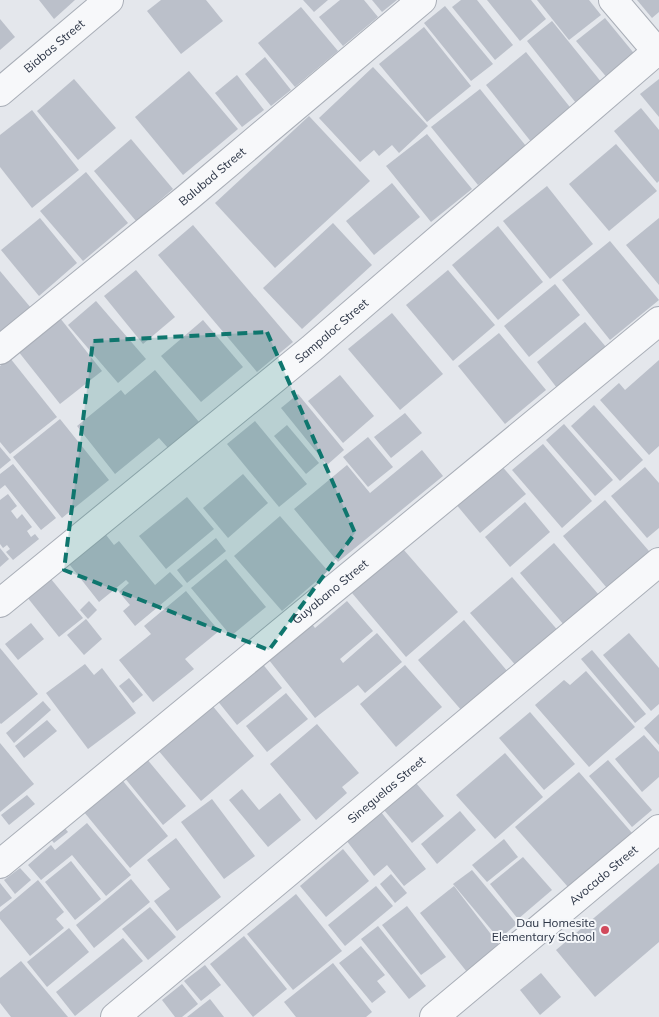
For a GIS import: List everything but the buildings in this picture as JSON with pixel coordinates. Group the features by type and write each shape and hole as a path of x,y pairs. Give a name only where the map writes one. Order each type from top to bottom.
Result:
{"street":[{"name":"Biabas Street","path":"0,92 109,0"},
{"name":"Balubad Street","path":"0,350 180,204 422,0"},
{"path":"613,0 658,53"},
{"name":"Sampaloc Street","path":"0,603 311,349 658,53"},
{"name":"Guyabano Street","path":"0,864 659,321"},
{"name":"Sineguelas Street","path":"115,1017 659,562"},
{"name":"Avocado Street","path":"434,1017 659,829"}],"highlighted area":[{"path":"267,332 355,533 269,650 64,570 93,341"}],"place":[{"name":"Dau Homesite Elementary School","path":"605,930"}]}
